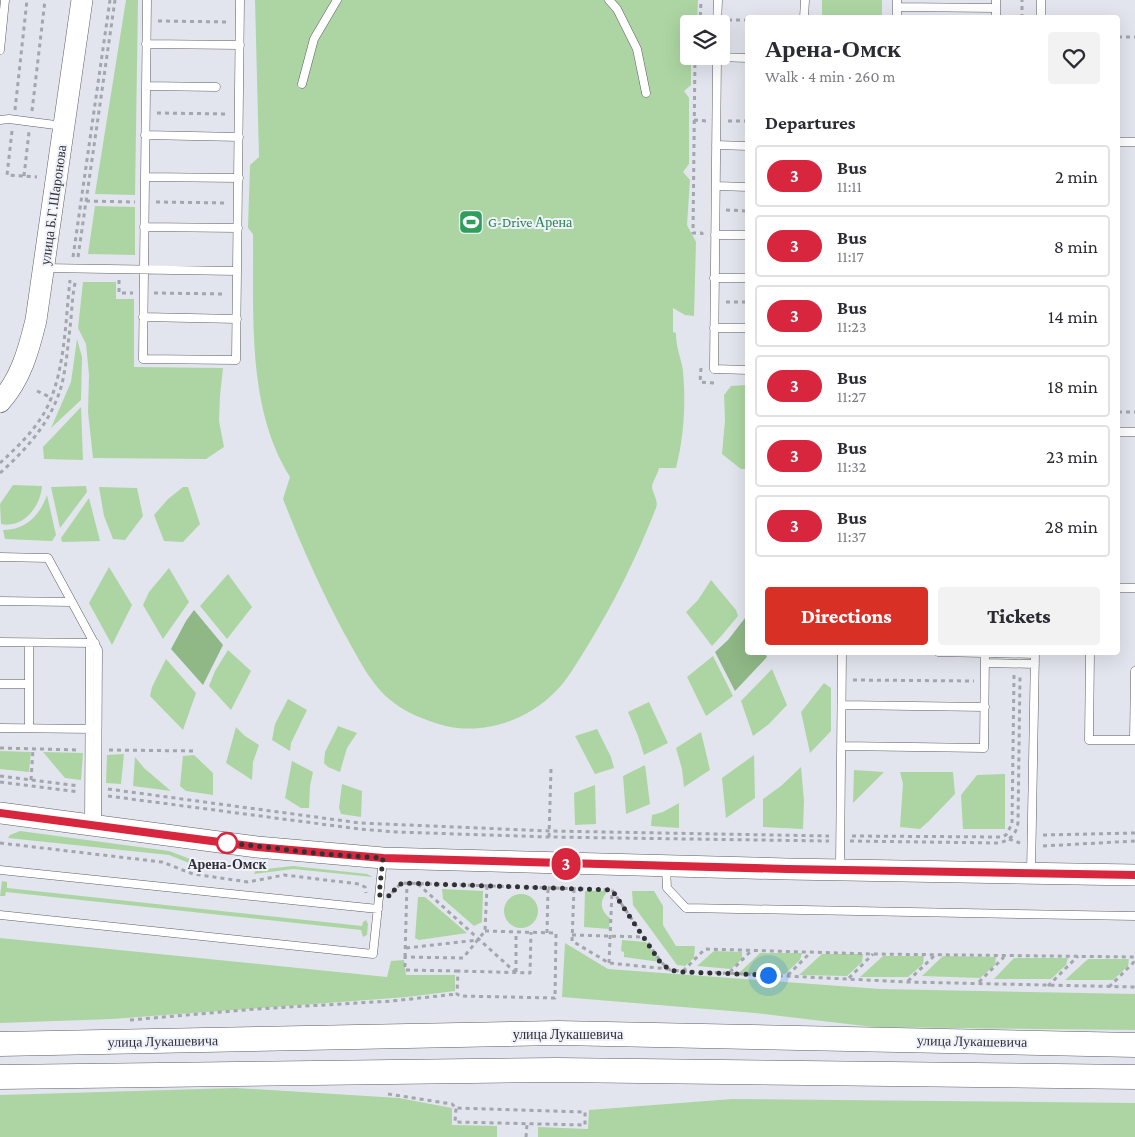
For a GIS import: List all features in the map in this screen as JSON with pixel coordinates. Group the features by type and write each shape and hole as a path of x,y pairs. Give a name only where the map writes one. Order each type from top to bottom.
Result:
{"main road":[{"name":"улица Лукашевича","path":"0,1044 558,1033 1135,1045"},
{"path":"0,1077 557,1070 1135,1077"}],"street":[{"name":"улица Б.Г.Шаронова","path":"0,402 19,374 29,349 36,320 82,0"},
{"path":"0,813 257,847 383,858 840,870 1135,875"}],"lane":[{"path":"0,50 6,0"},
{"path":"147,0 143,358 227,360 236,360 240,0"},
{"path":"302,84 314,39 337,0"},
{"path":"609,0 617,10 637,49 646,93"},
{"path":"717,15 718,0"},
{"path":"804,0 804,15"},
{"path":"1041,0 1041,15"},
{"path":"897,3 996,4"},
{"path":"146,44 240,45"},
{"path":"730,57 745,58"},
{"path":"717,65 714,369 745,370"},
{"path":"146,86 216,87"},
{"path":"0,120 63,126"},
{"path":"145,135 239,137"},
{"path":"1120,142 1135,142"},
{"path":"716,146 745,146"},
{"path":"145,177 238,178"},
{"path":"716,186 745,187"},
{"path":"144,227 238,228"},
{"path":"715,235 745,235"},
{"path":"44,268 238,270"},
{"path":"714,278 745,278"},
{"path":"143,317 237,319"},
{"path":"714,328 745,328"},
{"path":"1120,432 1135,432"},
{"path":"0,557 48,558 93,643 93,825"},
{"path":"1120,588 1135,588"},
{"path":"0,601 71,602"},
{"path":"0,642 93,643"},
{"path":"29,728 30,643"},
{"path":"840,870 842,655"},
{"path":"841,746 984,748 985,655"},
{"path":"1031,873 1035,655"},
{"path":"1090,655 1089,740 1135,740 1135,671"},
{"path":"985,663 1035,664"},
{"path":"0,684 29,684"},
{"path":"842,705 985,706"},
{"path":"0,728 94,729"},
{"path":"0,915 373,954 383,858"},
{"path":"666,866 667,888 686,908 1135,916"},
{"path":"0,870 378,910"}],"path":[{"path":"27,0 7,175 37,177"},
{"path":"24,176 45,0"},
{"path":"0,463 40,420 52,397 59,375 71,268 110,0"},
{"path":"78,259 115,0"},
{"path":"700,15 701,0"},
{"path":"1022,0 1022,15"},
{"path":"147,21 240,22"},
{"path":"1120,37 1135,37"},
{"path":"695,65 693,233 702,233 702,243"},
{"path":"146,113 239,114"},
{"path":"86,201 238,203"},
{"path":"0,473 34,440 57,400 64,376 76,278"},
{"path":"700,364 700,382 719,383"},
{"path":"37,391 57,400"},
{"path":"1120,412 1135,412"},
{"path":"0,776 359,829 549,837 999,843 1009,840 1015,833 1018,822 1020,664"},
{"path":"849,836 1001,837 1006,835 1012,824 1014,674 1010,674"},
{"path":"842,680 985,682"},
{"path":"31,780 33,749"},
{"path":"549,837 551,769"},
{"path":"0,782 93,791 360,823 550,831 832,836"},
{"path":"1010,830 1022,835"},
{"path":"1042,835 1135,833"},
{"path":"1009,840 1032,847 1135,841"},
{"path":"0,843 162,862 193,874 248,882 284,875 359,884 365,887 366,894 391,896 402,883 612,890"},
{"path":"407,883 405,970 530,973 531,932"},
{"path":"417,883 516,973"},
{"path":"406,957 463,958 485,931 487,886"},
{"path":"547,933 548,888"},
{"path":"574,889 572,941 609,963 682,972 908,982 1135,987"},
{"path":"609,963 612,890"},
{"path":"612,890 660,962 670,970"},
{"path":"127,1020 256,1009 392,1001 457,994 460,996 555,998 556,933 485,931"},
{"path":"516,932 516,973"},
{"path":"572,935 644,938"},
{"path":"406,948 478,940"},
{"path":"682,972 705,949 873,954 1135,957"},
{"path":"729,973 751,951"},
{"path":"787,976 811,952"},
{"path":"848,978 873,954"},
{"path":"908,982 935,955"},
{"path":"978,983 1005,956"},
{"path":"1047,986 1078,956"},
{"path":"1109,987 1135,961"},
{"path":"457,994 458,971"},
{"path":"456,1108 585,1112 584,1125 527,1124 455,1122 456,1108"},
{"path":"526,1137 527,1124"}],"green space":[{"path":"126,0 138,0 135,195 95,194"},
{"name":"G-Drive Арена","path":"255,0 698,0 697,15 680,15 680,65 691,65 691,85 684,91 689,98 689,164 683,172 690,180 687,225 696,242 694,316 685,315 673,308 673,332 676,333 683,371 684,395 683,432 676,468 659,468 652,486 657,502 656,508 641,545 605,616 571,672 559,688 543,703 518,718 490,727 461,728 427,720 393,702 378,688 364,668 344,633 312,567 283,499 290,477 276,450 266,421 259,390 255,359 253,234 248,228 250,165 259,157"},
{"path":"822,0 882,0 882,15 822,15"},
{"path":"95,206 135,207 135,255 88,254"},
{"path":"83,282 116,282 116,299 134,299 134,367 223,368 219,421 224,447 206,459 93,458 88,412 89,375 86,344 78,328"},
{"path":"77,339 82,357 81,400 51,428 71,382"},
{"path":"745,385 745,469 741,469 722,454 725,420 724,395 731,386"},
{"path":"81,407 83,460 44,459 43,447"},
{"path":"13,485 42,486 41,494 34,508 23,519 9,525 1,524 0,504"},
{"path":"86,486 87,492 60,528 51,487"},
{"path":"99,487 137,488 143,516 125,540 113,539 104,516"},
{"path":"183,487 188,487 200,524 183,542 164,541 154,515 168,499"},
{"path":"47,495 56,535 52,541 5,539 3,530 19,527 31,520 40,509"},
{"path":"89,498 100,541 62,542 61,538"},
{"path":"109,567 132,605 112,645 89,603"},
{"path":"169,568 189,602 163,639 143,605 149,592"},
{"path":"228,574 252,607 227,639 200,606"},
{"path":"711,580 736,610 738,616 712,646 686,612 698,600"},
{"path":"194,610 223,645 203,685 171,649"},
{"path":"745,618 745,655 766,655 767,657 735,691 715,652 728,640"},
{"path":"228,650 251,671 231,710 209,686 215,671"},
{"path":"713,656 733,696 706,716 687,677"},
{"path":"166,659 196,693 183,730 150,696 152,687"},
{"path":"772,669 787,705 769,724 753,736 741,701"},
{"path":"824,683 831,688 831,731 810,753 801,712"},
{"path":"288,699 307,710 291,743 290,751 272,740 275,724"},
{"path":"649,702 668,743 644,755 628,712"},
{"path":"338,726 357,733 347,748 340,772 328,767 324,763 325,752"},
{"path":"236,727 245,736 259,745 253,762 252,780 226,763"},
{"path":"597,729 611,757 614,768 595,774 575,736"},
{"path":"701,732 710,770 684,787 682,769 676,748"},
{"path":"0,751 31,752 29,772 0,769"},
{"path":"43,752 83,753 81,780 65,778"},
{"path":"124,754 121,784 106,783 107,755"},
{"path":"194,755 213,773 213,795 186,791 180,786 183,756"},
{"path":"754,755 755,798 726,818 722,778"},
{"path":"135,757 144,768 171,791 133,786"},
{"path":"292,761 313,772 309,808 301,808 285,798"},
{"path":"645,765 650,804 626,814 623,776"},
{"path":"801,767 804,801 803,829 763,827 763,799 781,786"},
{"path":"854,770 884,772 853,803"},
{"path":"900,772 953,772 955,794 920,829 900,827 903,784"},
{"path":"1005,774 1005,829 963,829 961,795 977,775"},
{"path":"342,784 362,791 361,817 341,814 339,808"},
{"path":"595,785 596,824 575,825 574,793"},
{"path":"679,803 679,828 651,826 652,815 663,812"},
{"path":"20,831 169,851 206,865 204,869 169,855 8,838 10,835"},
{"path":"293,866 367,874 373,877 293,869 254,874 256,870"},
{"path":"2,881 7,882 7,888 362,926 366,920 368,924 367,935 363,937 361,930 6,892 5,896 0,896"},
{"path":"442,889 483,891 482,922 474,926 443,899"},
{"path":"585,891 608,891 603,898 602,905 604,912 610,918 609,929 584,927"},
{"path":"632,891 654,891 663,906 663,925 676,946 695,946 694,958 685,966 677,965 633,905"},
{"path":"521,894 528,895 533,899 537,904 537,918 533,923 528,927 521,928 514,927 509,923 505,918 504,911 505,904 509,899 514,895"},
{"path":"418,897 425,897 467,933 419,940 415,938"},
{"path":"0,938 387,977 391,961 404,960 406,975 455,975 455,991 407,997 112,1019 0,1023"},
{"path":"622,940 646,942 660,962 624,957 624,952 621,951"},
{"path":"565,943 608,969 880,989 1135,994 1135,1030 873,1027 755,1013 562,997"},
{"path":"714,951 742,952 742,959 731,969 697,966"},
{"path":"760,953 802,953 800,960 785,974 738,974"},
{"path":"822,954 863,954 862,962 847,976 799,975"},
{"path":"883,956 924,956 923,964 908,977 860,977"},
{"path":"943,956 996,957 995,965 980,978 922,976"},
{"path":"1014,958 1068,958 1066,965 1051,979 994,979"},
{"path":"1088,959 1129,959 1128,966 1113,980 1065,980"},
{"path":"236,1088 399,1098 452,1108 452,1125 497,1126 497,1137 0,1137 0,1095"},
{"path":"732,1099 1135,1103 1135,1137 538,1137 538,1127 588,1129 589,1110"}],"bus line":[{"name":"3","path":"0,813 257,847 383,858 787,869 1135,875"}],"place":[{"name":"G-Drive Арена","path":"471,222"},
{"name":"Арена-Омск","path":"227,843"}],"route":[{"path":"227,843 221,842 324,854 383,858 379,895 391,896 402,883 612,890 660,962 670,970 768,975"}]}
